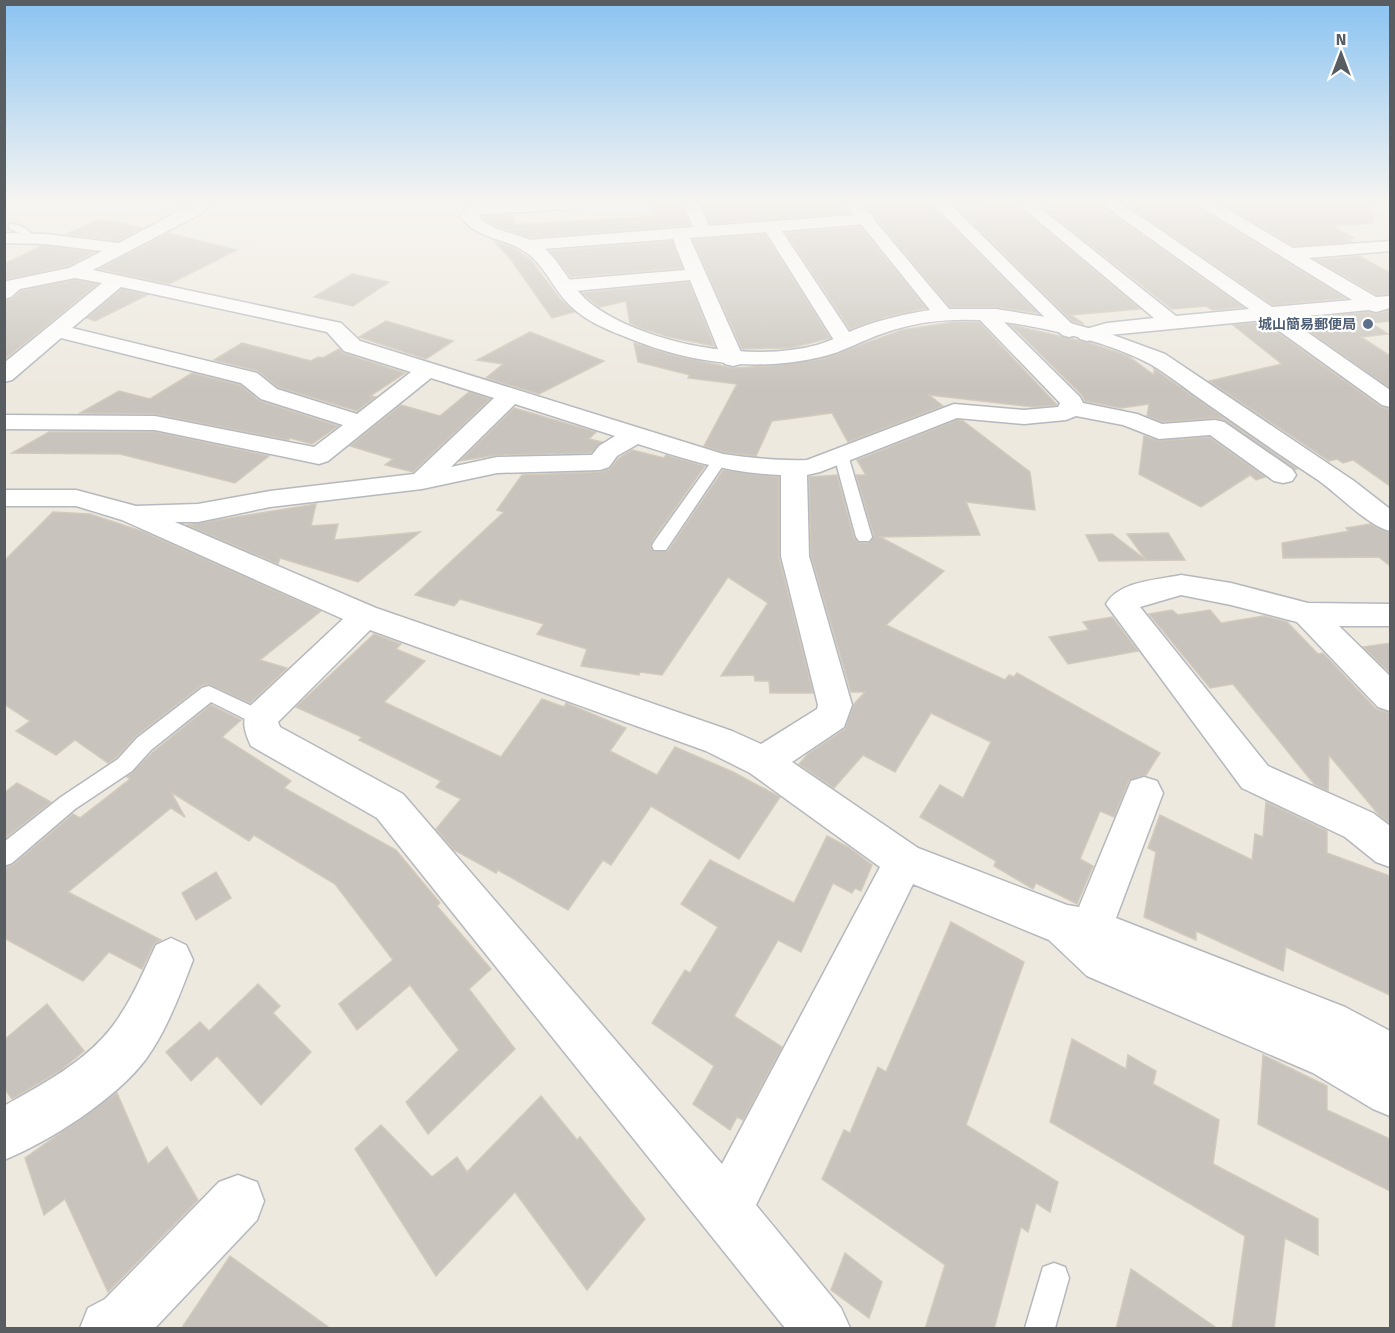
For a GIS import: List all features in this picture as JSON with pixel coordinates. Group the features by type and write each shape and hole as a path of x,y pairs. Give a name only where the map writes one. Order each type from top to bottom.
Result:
{"street":[{"path":"4,293 15,285 75,272 87,265"},
{"path":"550,265 588,311 634,333 706,354 733,359 762,360 807,355 903,320 944,315 987,316 1031,321 1129,348 1157,359 1345,487 1390,522"},
{"path":"694,265 733,359"},
{"path":"795,265 844,341"},
{"path":"904,265 944,315"},
{"path":"1006,265 1078,333"},
{"path":"1101,265 1172,323"},
{"path":"1198,265 1390,400"},
{"path":"1312,265 1384,301"},
{"path":"1333,265 1384,301 1390,315"},
{"path":"75,272 334,327 352,346 719,461 794,468 812,467 954,411 1024,417 1066,413 1072,402 987,316"},
{"path":"565,286 698,274"},
{"path":"4,375 118,280"},
{"path":"1078,333 1384,301"},
{"path":"57,331 249,378 269,394 360,422"},
{"path":"4,422 155,423 319,456 427,370"},
{"path":"422,481 510,396"},
{"path":"1069,408 1129,419 1159,432 1215,427 1283,475"},
{"path":"132,514 198,513 270,499 422,481 497,465 600,462 608,452 635,435"},
{"path":"763,762 832,717 835,705 795,556 794,468"},
{"path":"4,498 76,498 132,514 365,615 720,741 763,762 904,861 1345,1030 1390,1057"},
{"path":"1390,615 1308,614 1231,594 1181,585 1134,596 1120,604 1255,777 1359,825 1390,849"},
{"path":"1308,614 1390,697"},
{"path":"365,615 260,718 264,736 390,806 726,1210 821,1329"},
{"path":"1078,927 1144,793"},
{"path":"726,1210 904,861"},
{"path":"1078,927 1102,961 1330,1056 1390,1092"},
{"path":"4,1135 84,1085 121,1052 151,1006 171,960"},
{"path":"108,1329 125,1319 238,1201"}],"lane":[{"path":"841,454 864,537"},
{"path":"660,546 719,461"},
{"path":"4,856 68,803 125,765 144,744 208,693 260,718"},
{"path":"1040,1329 1054,1278"}],"building":[{"path":"4,265 69,265 68,266 4,280"},
{"path":"107,265 207,265 169,284 100,269"},
{"path":"515,265 535,265 561,300 574,312 552,318"},
{"path":"561,265 681,265 682,268 571,277"},
{"path":"704,265 785,265 830,338 791,348 742,349"},
{"path":"807,265 891,265 926,308 885,317 850,329"},
{"path":"915,265 991,265 1038,313 996,307 950,307"},
{"path":"1015,265 1088,265 1140,309 1071,315 1084,324 1072,321"},
{"path":"1116,265 1184,265 1243,307 1213,310 1206,306 1172,309"},
{"path":"1215,265 1292,265 1345,298 1273,305"},
{"path":"1325,265 1376,265 1390,273 1390,294 1377,295"},
{"path":"352,274 389,282 353,306 314,297"},
{"path":"75,280 97,284 4,360 4,301 12,299 21,291"},
{"path":"689,282 714,346 669,337 640,328 630,323 626,301 600,307 582,293"},
{"path":"122,289 147,295 95,321 87,318"},
{"path":"1390,310 1390,321 1371,323 1388,334 1361,337 1390,356 1390,388 1293,320 1369,312 1377,314"},
{"path":"386,321 453,341 426,359 359,337"},
{"path":"954,322 979,322 1057,405 1034,407 929,395 943,406 848,442 832,413 772,421 756,456 723,452 704,446 737,384 688,378 690,375 638,362 634,343 669,354 732,368 770,366 822,359 902,330"},
{"path":"1263,322 1381,407 1390,409 1390,486 1353,460 1343,463 1337,459 1329,461 1209,381 1282,364 1233,325"},
{"path":"1011,325 1090,343 1128,356 1154,375 1154,369 1297,469 1295,470 1224,420 1215,418 1162,422 1147,416 1149,404 1121,408 1085,401 1082,395"},
{"path":"530,332 604,361 539,394 486,378 503,364 477,360"},
{"path":"242,343 311,361 318,357 323,358 339,349 343,353 405,373 370,396 375,397 357,411 278,387 258,371 214,360"},
{"path":"192,373 240,385 260,401 338,426 312,444 155,414 80,413 119,391 150,399"},
{"path":"469,392 490,399 413,472 385,465 393,459 350,446 401,405 440,416"},
{"path":"514,408 596,432 589,439 602,442 591,453 497,455 460,461"},
{"path":"957,420 963,421 1030,472 1035,510 966,502 980,535 880,537 944,571 886,625 1005,680 1009,675 1014,677 1017,673 1160,753 1146,775 1129,780 1114,817 1100,811 1080,859 1093,866 1077,904 1036,883 1033,889 994,866 996,861 920,817 940,785 963,798 991,742 931,713 895,772 863,755 834,788 799,764 808,754 845,729 854,704 865,692 851,692 811,556 809,477 837,475 854,538 859,543 869,543 874,536 856,475 866,475 857,460"},
{"path":"49,432 155,432 269,456 235,483 120,454 12,453"},
{"path":"1144,436 1159,441 1209,437 1265,477 1256,480 1250,475 1201,507 1139,474"},
{"path":"632,450 664,458 666,455 705,466 652,541 650,547 654,552 668,551 723,470 779,477 779,557 813,693 770,693 769,681 755,681 754,675 721,676 768,603 728,577 662,675 640,672 639,675 581,666 587,649 537,634 544,624 460,599 454,606 415,595 504,512 497,510 522,475 601,472 610,469 619,458"},
{"path":"316,504 311,526 338,524 334,540 420,532 358,582 280,558 278,564 187,525"},
{"path":"53,512 90,514 144,532 321,611 260,660 287,668 250,703 208,684 201,686 136,736 117,757 108,763 75,740 56,755 16,731 30,721 4,704 4,561"},
{"path":"1370,524 1390,533 1390,566 1379,557 1283,558 1282,543 1349,531 1346,528"},
{"path":"1168,533 1185,560 1099,561 1086,535 1112,534 1146,560 1127,534"},
{"path":"1172,610 1178,615 1210,610 1221,623 1264,616 1287,622 1318,654 1323,653 1376,709 1390,713 1390,824 1379,815 1329,755 1328,791 1314,784 1233,684 1210,688 1149,614"},
{"path":"1112,617 1138,651 1068,664 1049,637 1089,630 1083,622"},
{"path":"374,634 401,644 396,649 425,661 384,702 501,757 542,699 564,707 566,703 626,728 610,751 657,775 675,747 733,772 780,797 739,859 651,806 611,865 603,860 568,910 498,870 496,873 454,850 436,829 461,799 436,787 441,781 359,740 362,737 296,707"},
{"path":"1390,643 1390,673 1363,647"},
{"path":"211,705 241,720 222,737 291,781 284,788 396,850 440,903 437,906 491,969 469,989 515,1049 428,1134 406,1102 459,1050 410,985 357,1030 339,1004 393,960 335,884 254,835 249,841 171,792 185,817 171,808 68,892 161,940 154,944 142,969 109,952 83,981 4,938 4,868 13,865 73,814 80,818 130,779 127,777 153,752"},
{"path":"17,783 51,802 4,839 4,793"},
{"path":"1266,802 1327,831 1327,853 1390,876 1390,995 1286,947 1283,971 1196,931 1196,940 1144,917 1156,852 1148,848 1160,815 1252,860 1255,834 1263,837"},
{"path":"827,836 848,847 872,865 861,891 855,888 852,893 833,883 801,952 778,940 734,1016 782,1047 743,1120 737,1117 730,1130 693,1104 714,1066 652,1023 685,970 690,973 718,927 681,904 710,860 794,903"},
{"path":"216,872 231,898 196,920 182,893"},
{"path":"951,922 1024,962 966,1125 1058,1182 1050,1212 1036,1203 1028,1232 1021,1227 994,1329 925,1329 945,1265 822,1179 844,1130 850,1133 878,1067 886,1072"},
{"path":"258,984 280,1006 273,1013 311,1052 261,1105 217,1056 191,1081 166,1052 200,1022 209,1031"},
{"path":"47,1004 84,1051 61,1070 12,1099 4,1088 4,1040"},
{"path":"1072,1039 1126,1069 1128,1055 1156,1071 1153,1084 1219,1120 1213,1164 1318,1219 1318,1255 1285,1238 1274,1329 1232,1329 1245,1236 1050,1122"},
{"path":"1263,1055 1327,1086 1327,1110 1390,1139 1390,1191 1258,1124"},
{"path":"117,1093 148,1164 167,1147 198,1200 108,1292 65,1199 44,1215 25,1158"},
{"path":"541,1096 577,1140 580,1137 645,1219 587,1290 515,1192 436,1276 355,1149 381,1125 432,1177 457,1157 467,1172"},
{"path":"845,1253 882,1282 869,1318 831,1290"},
{"path":"230,1256 331,1329 181,1329"},
{"path":"1131,1269 1218,1329 1116,1329"}],"place":[{"name":"城山簡易郵便局","path":"1368,324"}]}
